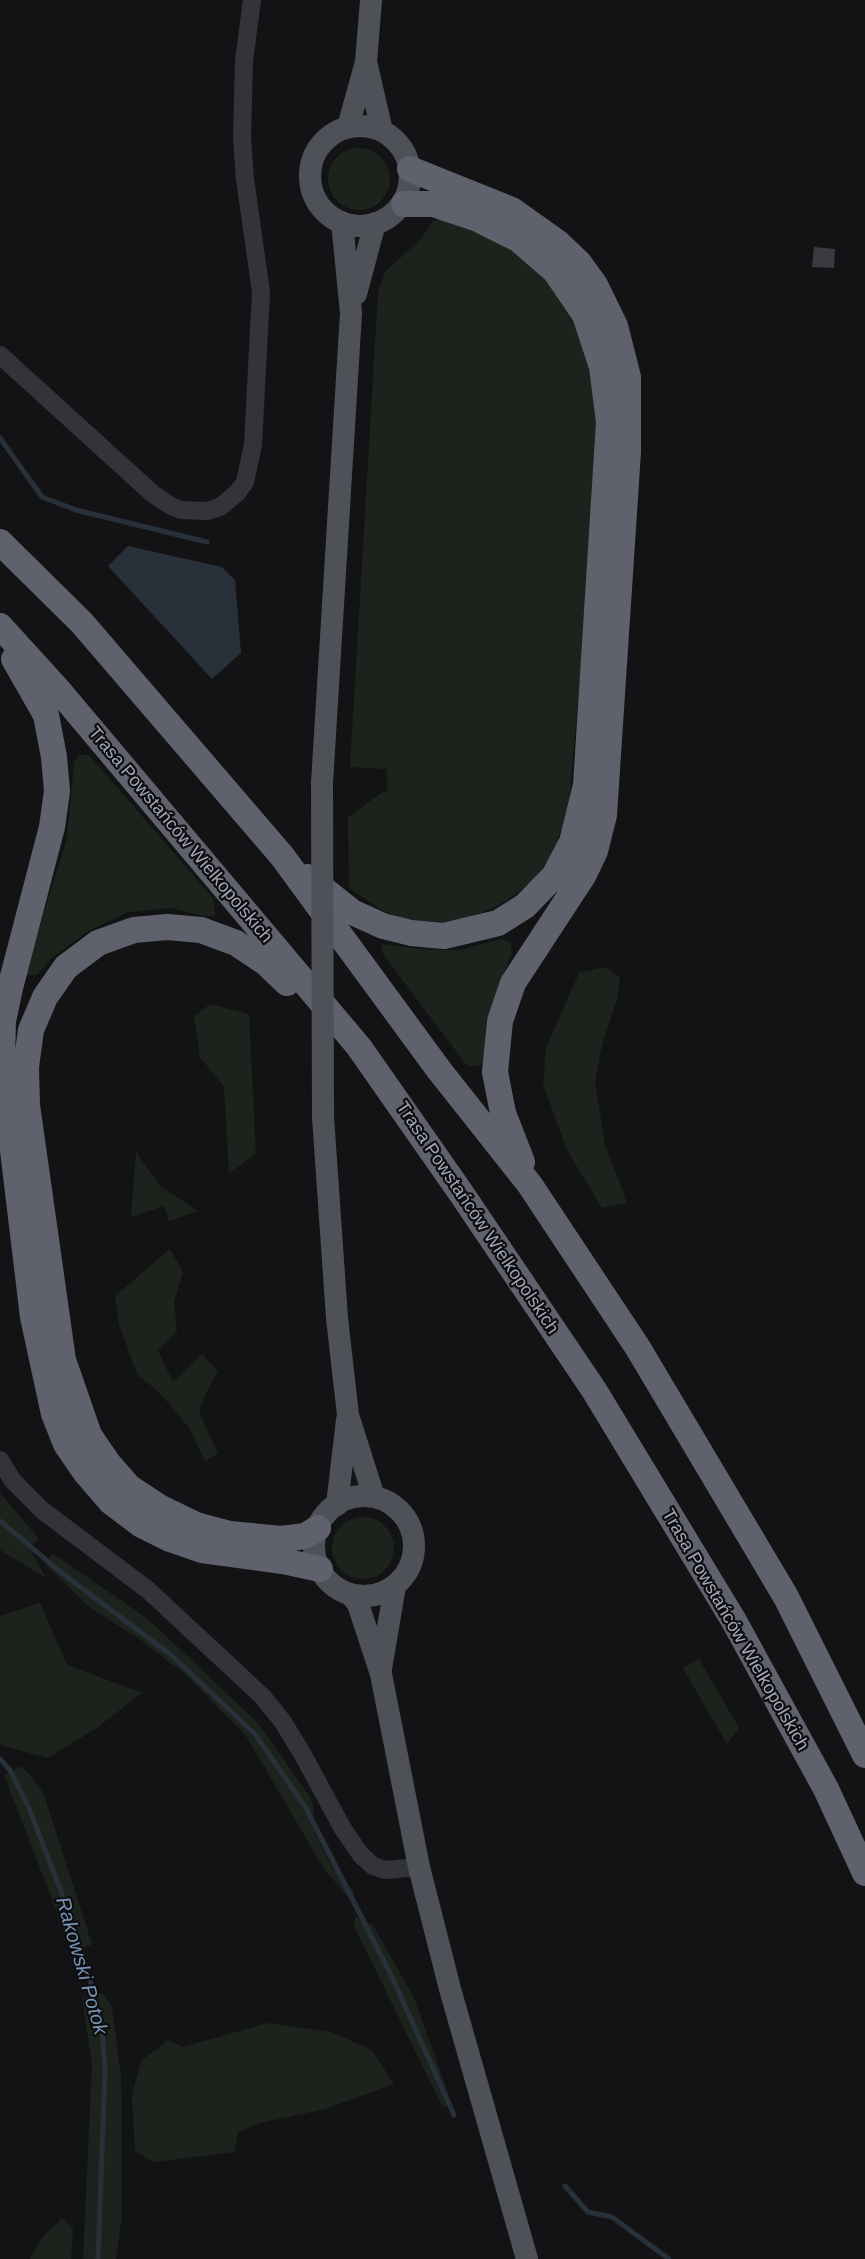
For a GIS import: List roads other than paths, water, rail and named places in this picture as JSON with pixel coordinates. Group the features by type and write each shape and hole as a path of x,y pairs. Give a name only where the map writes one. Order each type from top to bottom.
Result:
{"highway":[{"path":"410,168 512,210 557,242 579,263 595,285 615,326 628,377 628,452 604,815 595,851 584,876 513,983 500,1021 495,1072 503,1113 530,1185"},
{"path":"282,856 352,912 382,926 411,933 444,936 472,931 498,924 525,906 554,876 572,842 586,785 609,422 602,367 585,315 555,271 518,239 478,219 433,204 404,204"},
{"path":"0,542 82,623 282,856 439,1070 530,1185 638,1348 786,1596 865,1755"},
{"name":"Trasa Powstańców Wielkopolskich","path":"0,626 60,692 358,1047 461,1192 594,1390 734,1621 826,1789 865,1873"},
{"path":"0,639 28,680 46,715 54,757 57,791 49,837 3,1021 2,1059 33,1317 54,1414 66,1444 86,1473 111,1502 140,1524 170,1539 202,1550 283,1561 320,1569"},
{"path":"318,1528 305,1536 281,1539 230,1534 196,1525 161,1508 129,1486 108,1463 89,1435 63,1360 27,1105 26,1067 31,1030 45,997 66,968 98,943 134,930 167,927 201,930 236,943 266,963 358,1047"}],"main road":[{"path":"348,127 366,62 370,0"},
{"path":"366,62 382,131"},
{"path":"365,126 382,131 395,141 410,168 410,186 404,204 375,223 360,226 342,222 330,216 319,205 312,191 309,176 312,160 319,146 332,134 348,127 365,126"},
{"path":"342,222 351,313 322,783 323,1117 337,1318 348,1415 374,1497"},
{"path":"351,313 375,223"},
{"path":"337,1505 348,1415"},
{"path":"350,1594 366,1596 381,1593 395,1586 406,1574 413,1559 415,1543 411,1527 402,1513 390,1503 374,1497 361,1496 337,1505 326,1515 318,1528 314,1542 320,1569 328,1580 350,1594 358,1604 381,1674 419,1867 450,1989 527,2259"},
{"path":"381,1674 395,1586"}],"street":[{"path":"0,355 153,494 171,506 181,510 208,511 220,507 237,493 245,482 253,445 261,292 245,179 242,138 244,61 252,0"},
{"path":"0,1460 13,1480 42,1510 148,1590 262,1696 283,1722 343,1829 361,1855 373,1866 385,1870 419,1867"}],"waterway":[{"path":"0,438 42,497 76,510 207,542"},
{"path":"0,1521 63,1574 171,1655 255,1734 306,1808 392,1977 454,2115"},
{"name":"Rakowski Potok","path":"0,1759 10,1770 29,1808 62,1894 87,1969 102,2028 105,2070 98,2259"},
{"path":"565,2186 588,2212 612,2217 669,2259"}]}
